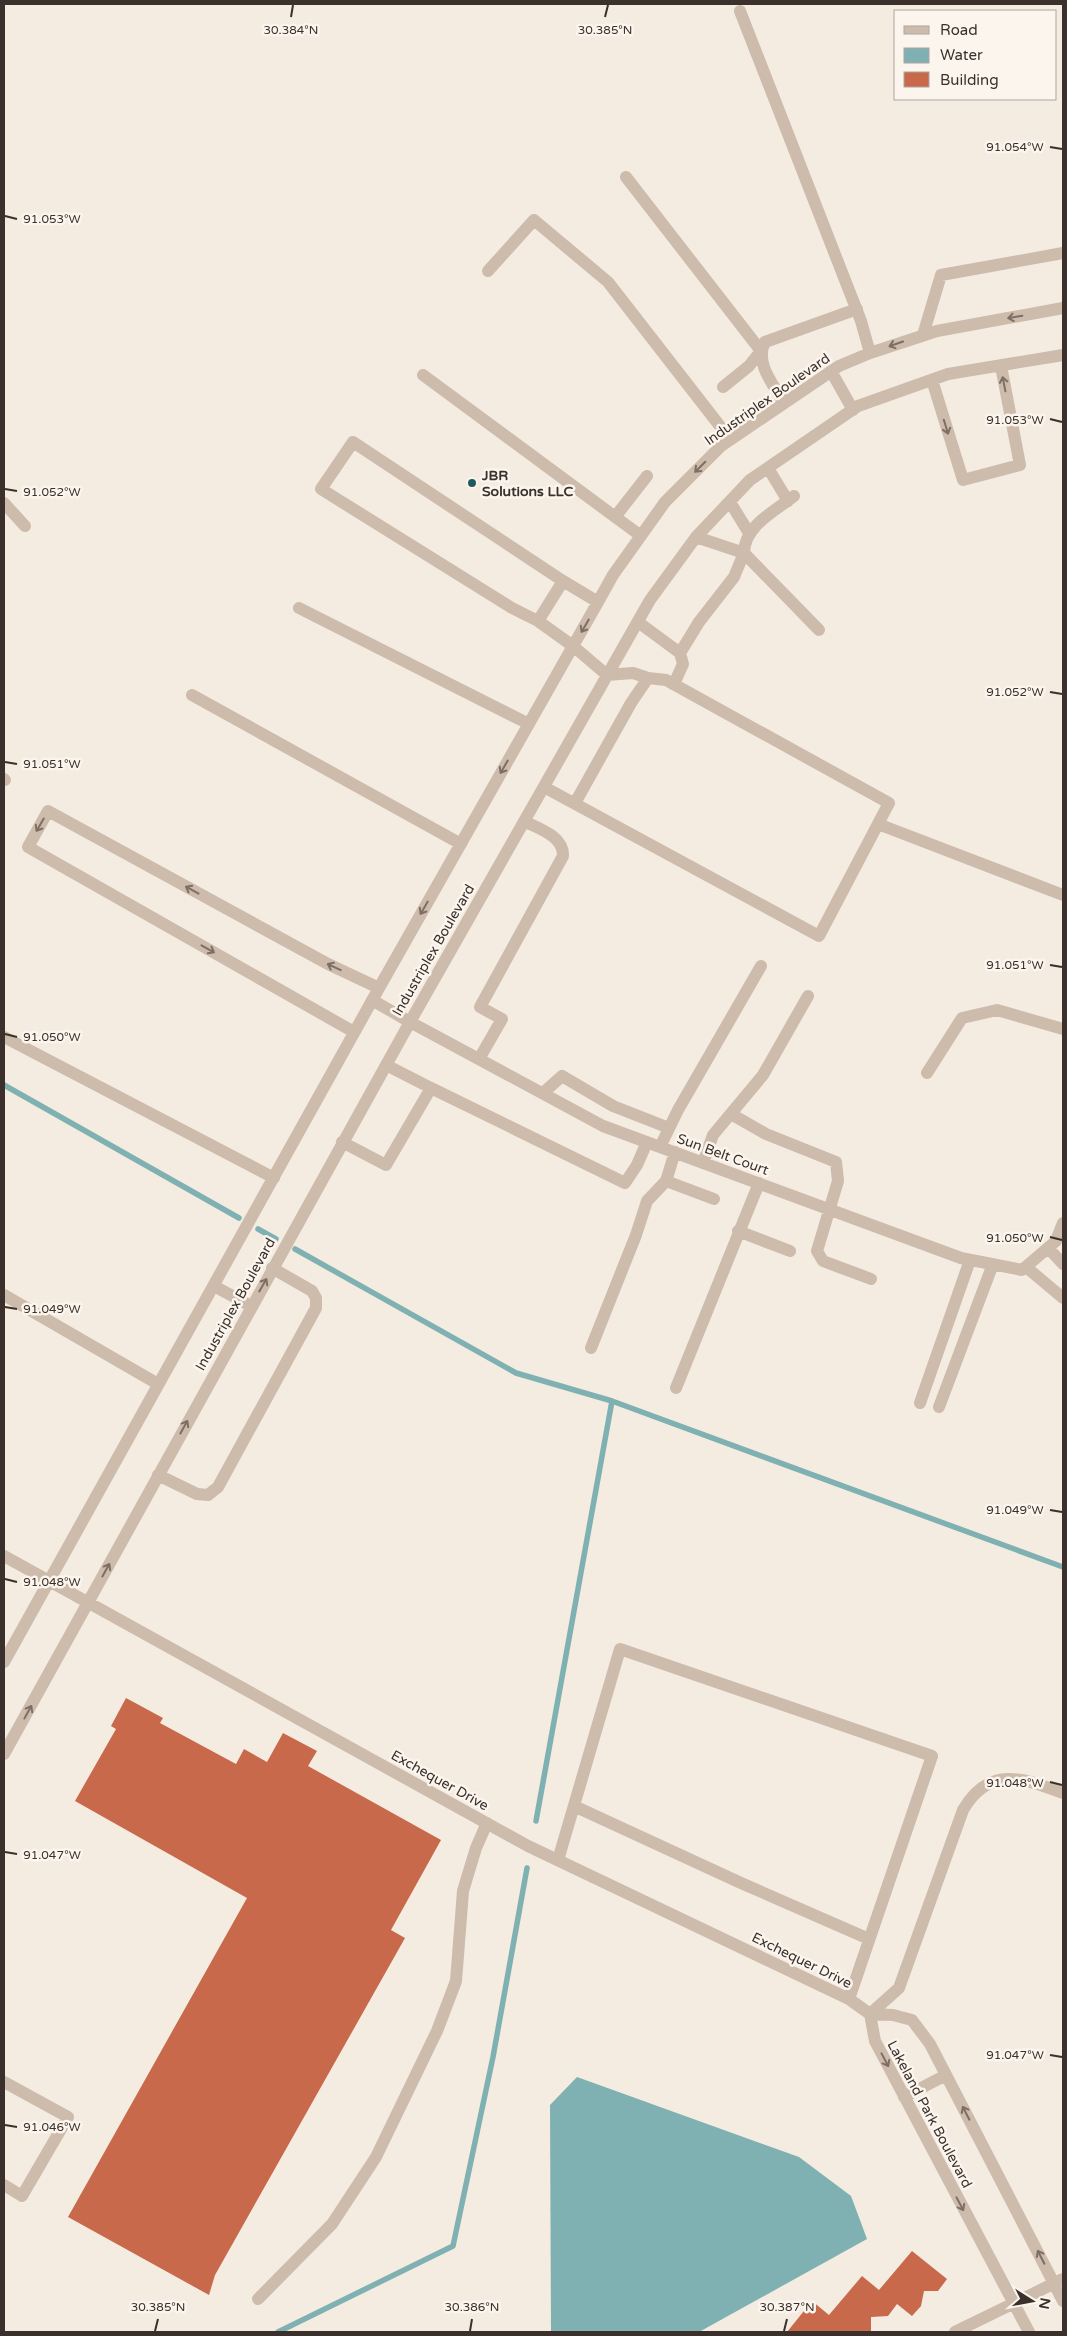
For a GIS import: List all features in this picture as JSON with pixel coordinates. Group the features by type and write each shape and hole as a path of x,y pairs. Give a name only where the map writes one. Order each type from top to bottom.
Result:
{"street":[{"path":"740,11 857,309 870,353"},
{"path":"626,177 761,351 763,366 784,403"},
{"path":"488,271 534,220 608,282 730,439"},
{"path":"923,335 941,275 1063,253"},
{"name":"Industriplex Boulevard","path":"4,1662 354,1032 613,575 665,502 721,446 831,371 870,353 923,335 1063,308"},
{"path":"723,387 749,366 761,351 765,342 857,309"},
{"name":"Industriplex Boulevard","path":"4,1754 250,1306 607,675 650,600 696,538 750,480 858,406 948,374 1063,356"},
{"path":"932,380 963,480 1020,465 1001,366"},
{"path":"831,371 853,410"},
{"path":"423,375 641,536"},
{"path":"544,787 819,936 889,803 666,680 648,678 633,673 607,675 573,646 538,621 512,608 321,489 353,442 563,581 598,602"},
{"path":"680,653 699,622 734,577 744,554 744,544 749,533 791,498 768,468"},
{"path":"615,517 647,476"},
{"path":"730,502 749,533"},
{"path":"4,503 25,526"},
{"path":"696,538 744,554 819,630"},
{"path":"538,621 563,581"},
{"path":"299,608 529,724"},
{"path":"638,622 680,653 684,664 674,684"},
{"path":"575,803 631,703 648,678"},
{"path":"192,695 461,844"},
{"path":"354,1032 28,847 48,811 328,964 379,988"},
{"path":"479,1059 502,1019 480,1007 563,856 559,841 524,821"},
{"path":"878,824 1063,895"},
{"path":"660,1147 761,966"},
{"path":"703,1163 713,1135 763,1075 808,996"},
{"name":"Sun Belt Court","path":"372,1000 603,1126 970,1260 1022,1270 1026,1267"},
{"path":"926,1073 962,1018 997,1010 1063,1029"},
{"path":"4,1037 274,1178"},
{"path":"386,1064 625,1183 637,1165 647,1142"},
{"path":"543,1094 562,1076 613,1106 669,1128"},
{"path":"342,1142 386,1166 431,1088"},
{"path":"731,1114 766,1134 836,1162 838,1181 817,1251 823,1261 872,1279"},
{"path":"592,1348 636,1235 647,1201 666,1180 675,1152"},
{"path":"666,1180 714,1199"},
{"path":"676,1388 759,1183"},
{"path":"1063,1223 1056,1242 1026,1267 1048,1288 1063,1298"},
{"path":"738,1231 790,1251"},
{"path":"1048,1248 1063,1264"},
{"path":"920,1403 970,1260"},
{"path":"939,1407 993,1264"},
{"path":"158,1475 197,1494 208,1495 218,1487 316,1308 316,1298 312,1291 272,1268"},
{"path":"214,1286 250,1306"},
{"path":"4,1295 158,1384"},
{"name":"Exchequer Drive","path":"4,1556 487,1823 558,1860 848,1999 870,2014"},
{"path":"558,1860 620,1649 932,1756 848,1999"},
{"path":"870,2014 899,1988 963,1810 972,1794 996,1780 1015,1778 1028,1780 1063,1793"},
{"path":"574,1806 741,1883 869,1939"},
{"path":"258,2299 332,2224 376,2157 438,2031 456,1980 463,1891 476,1848 487,1823"},
{"name":"Lakeland Park Boulevard","path":"1030,2332 875,2042 870,2014 893,2015 912,2020 930,2044 1059,2281 1063,2301"},
{"path":"904,2097 946,2075"},
{"path":"4,2082 68,2117 22,2196 4,2185"},
{"path":"955,2332 1059,2281"}],"water":[{"path":"577,2077 799,2157 851,2196 867,2239 699,2332 551,2332 550,2105"}],"building":[{"path":"126,1698 163,1718 160,1723 236,1764 244,1749 267,1762 283,1733 317,1751 308,1766 441,1840 391,1930 405,1938 215,2275 209,2295 68,2217 247,1898 75,1801 116,1729 111,1726"},
{"path":"912,2251 947,2279 938,2291 924,2291 921,2306 912,2316 897,2304 888,2316 871,2317 871,2332 787,2332 812,2301 829,2315 862,2276 879,2290"}],"waterway":[{"path":"4,1085 239,1218"},
{"path":"258,1229 276,1239"},
{"path":"295,1249 516,1373 612,1401"},
{"path":"536,1821 612,1401 1063,1567"},
{"path":"278,2332 453,2246 493,2057 527,1868"}],"place":[{"name":"JBR Solutions LLC","path":"472,483"}]}
